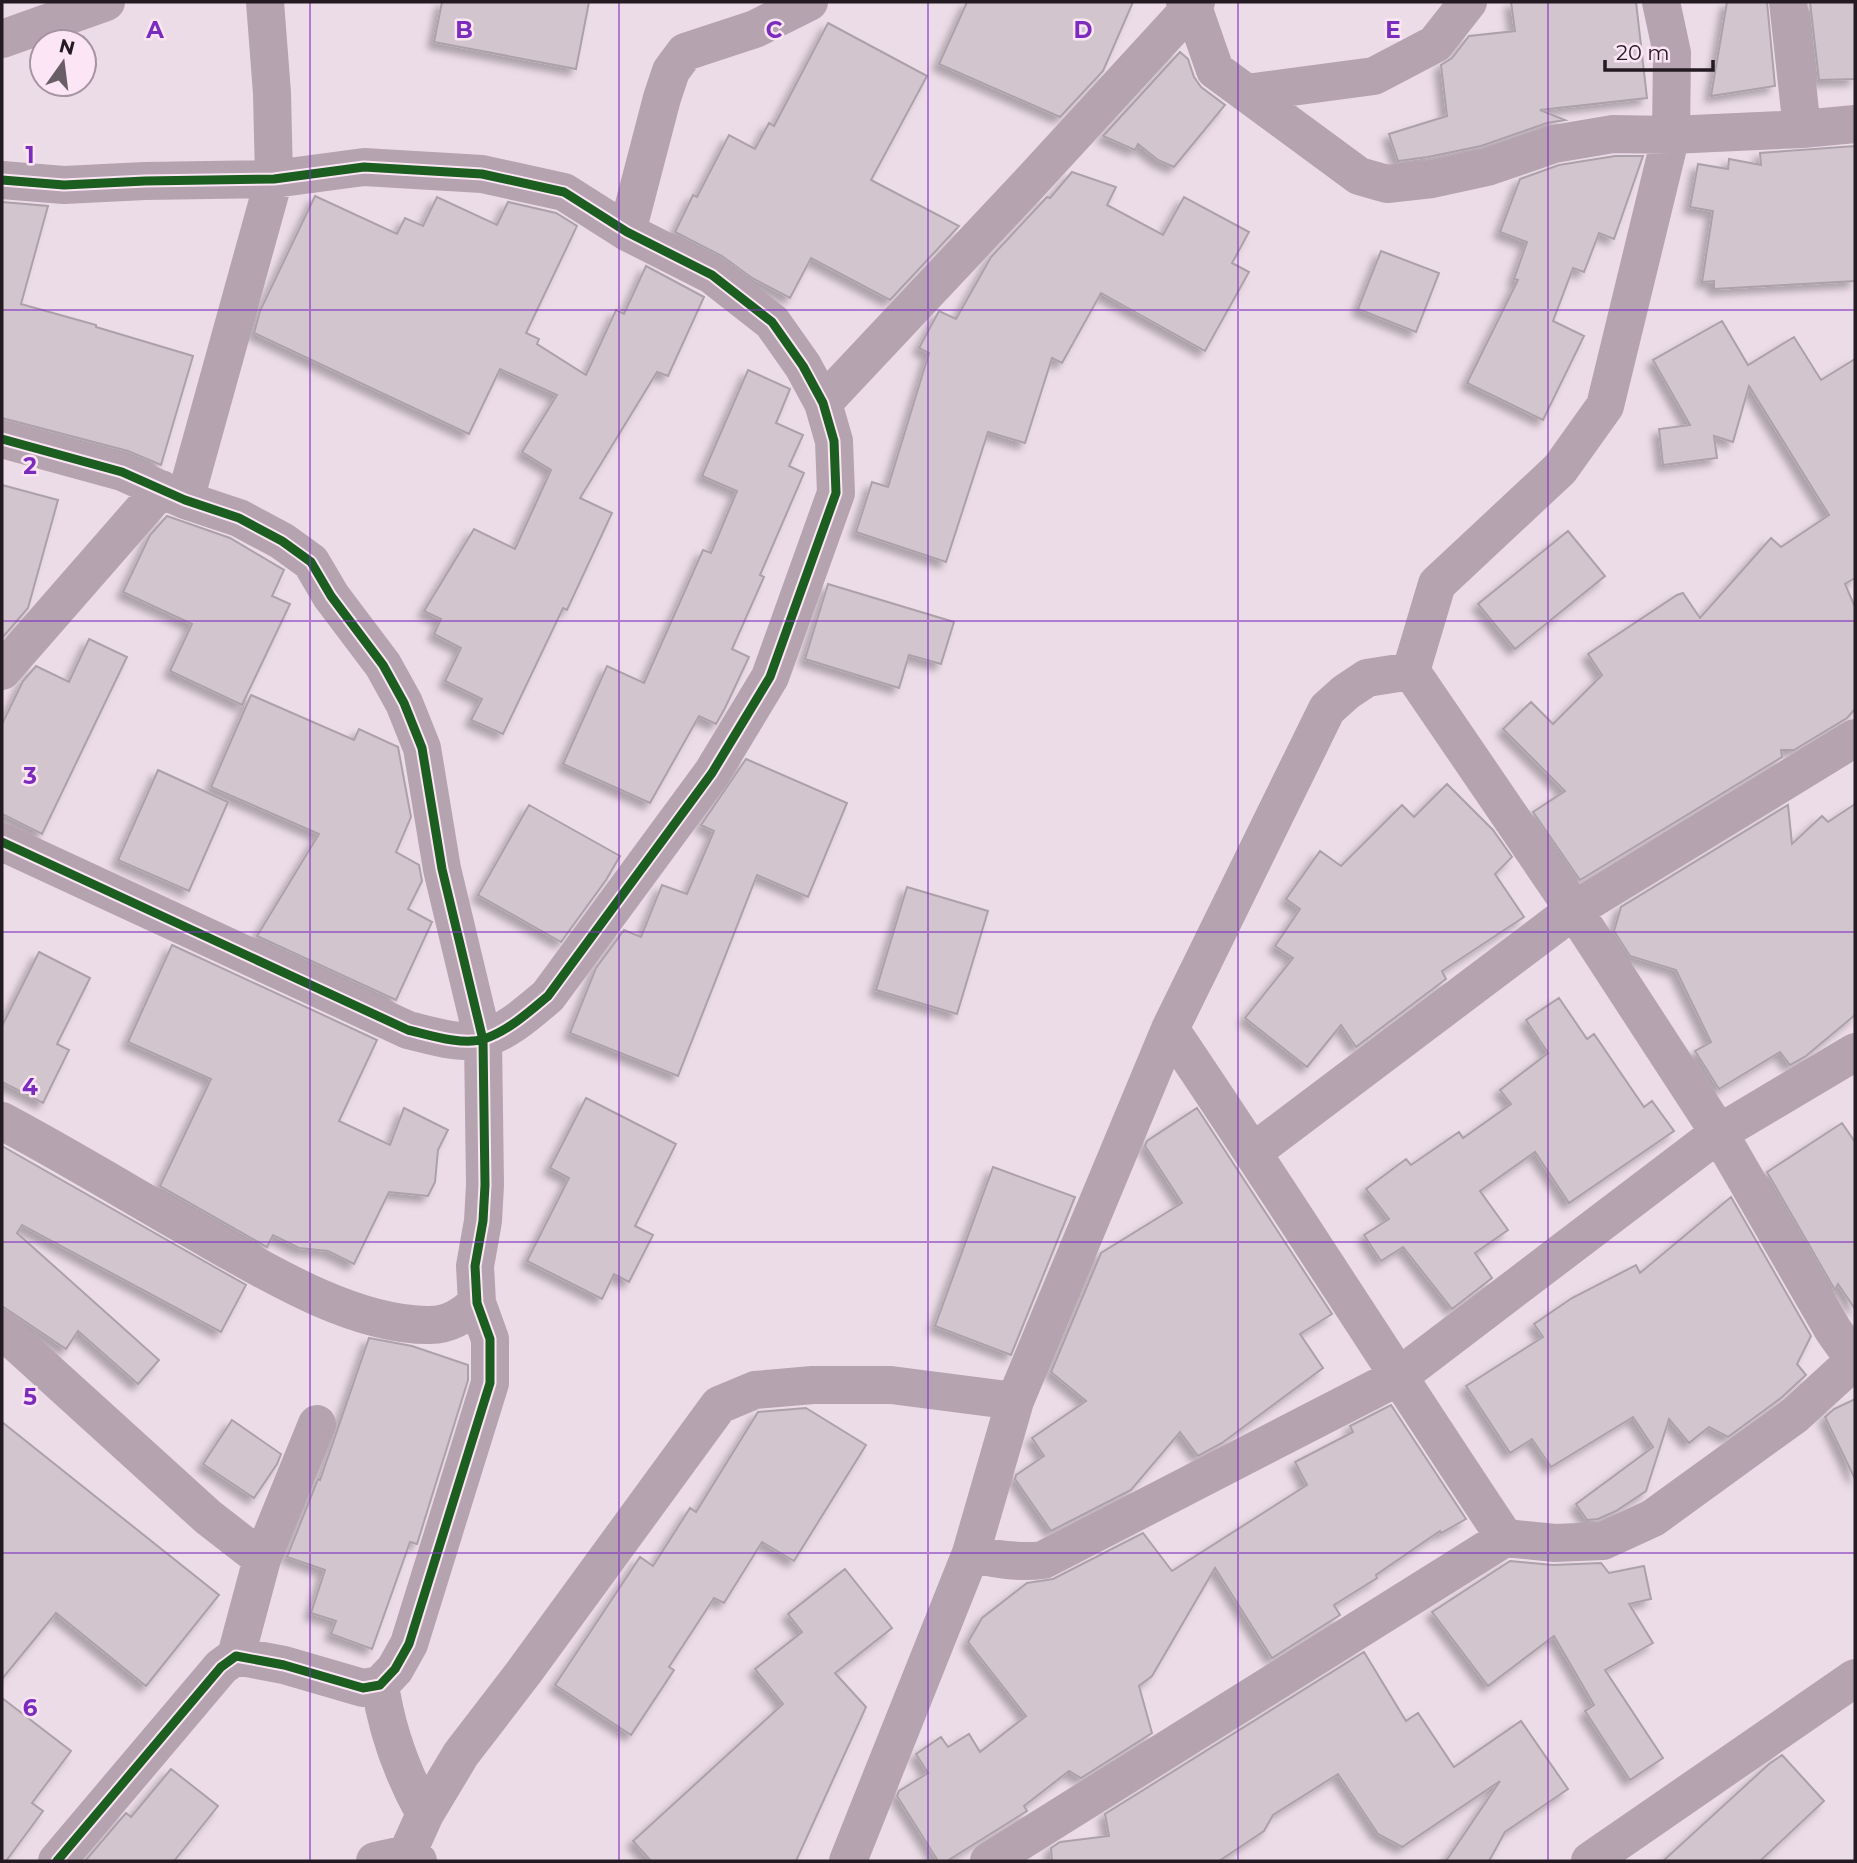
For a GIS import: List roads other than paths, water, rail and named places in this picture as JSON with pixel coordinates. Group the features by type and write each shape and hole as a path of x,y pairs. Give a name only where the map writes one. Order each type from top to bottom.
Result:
{"street":[{"path":"2,39 106,2"},
{"path":"2,671 173,495 274,179 272,93 265,2"},
{"path":"627,232 662,98 671,71 685,52 755,29 809,2"},
{"path":"1246,93 1374,76 1436,44 1468,2"},
{"path":"1411,671 1437,583 1560,469 1605,406 1671,135 1672,52 1661,2"},
{"path":"1788,2 1802,129"},
{"path":"823,403 1191,4 1215,71 1359,176 1387,184 1432,179 1487,167 1554,144 1613,134 1671,135 1855,124"},
{"path":"2,180 64,185 274,179 364,167 482,174 564,192 627,232 712,275 772,322 803,366 823,403 834,441 836,493 769,677 712,773 548,996 517,1021 483,1040 447,1040 408,1030 2,842"},
{"path":"2,439 122,472 173,495 239,519 282,541 311,562 331,596 383,665 404,703 422,748 442,869 483,1040 485,1185 483,1221 475,1266 477,1303 489,1339 490,1383 410,1644 395,1669 380,1685 363,1688 284,1665 236,1656"},
{"path":"989,1861 1505,1538 1555,1543 1603,1541 1653,1518 1795,1415 1855,1361 1833,1330 1719,1133 1574,910 1411,671"},
{"path":"848,1861 971,1553 1015,1401 1170,1029 1327,709 1367,678 1411,671"},
{"path":"1254,1152 1574,910 1855,738"},
{"path":"1170,1029 1254,1152 1505,1538"},
{"path":"971,1553 1023,1563 1043,1560 1398,1377 1719,1133 1855,1052"},
{"path":"2,1121 272,1275 357,1312 388,1320 431,1325 454,1321 477,1303"},
{"path":"2,1330 208,1517 262,1559"},
{"path":"400,1859 461,1754 719,1405 755,1390 813,1385 891,1385 1015,1401"},
{"path":"57,1861 221,1667 236,1656 262,1559 317,1424"},
{"path":"1590,1861 1855,1678"},
{"path":"380,1685 385,1718 402,1768 425,1814"}]}
